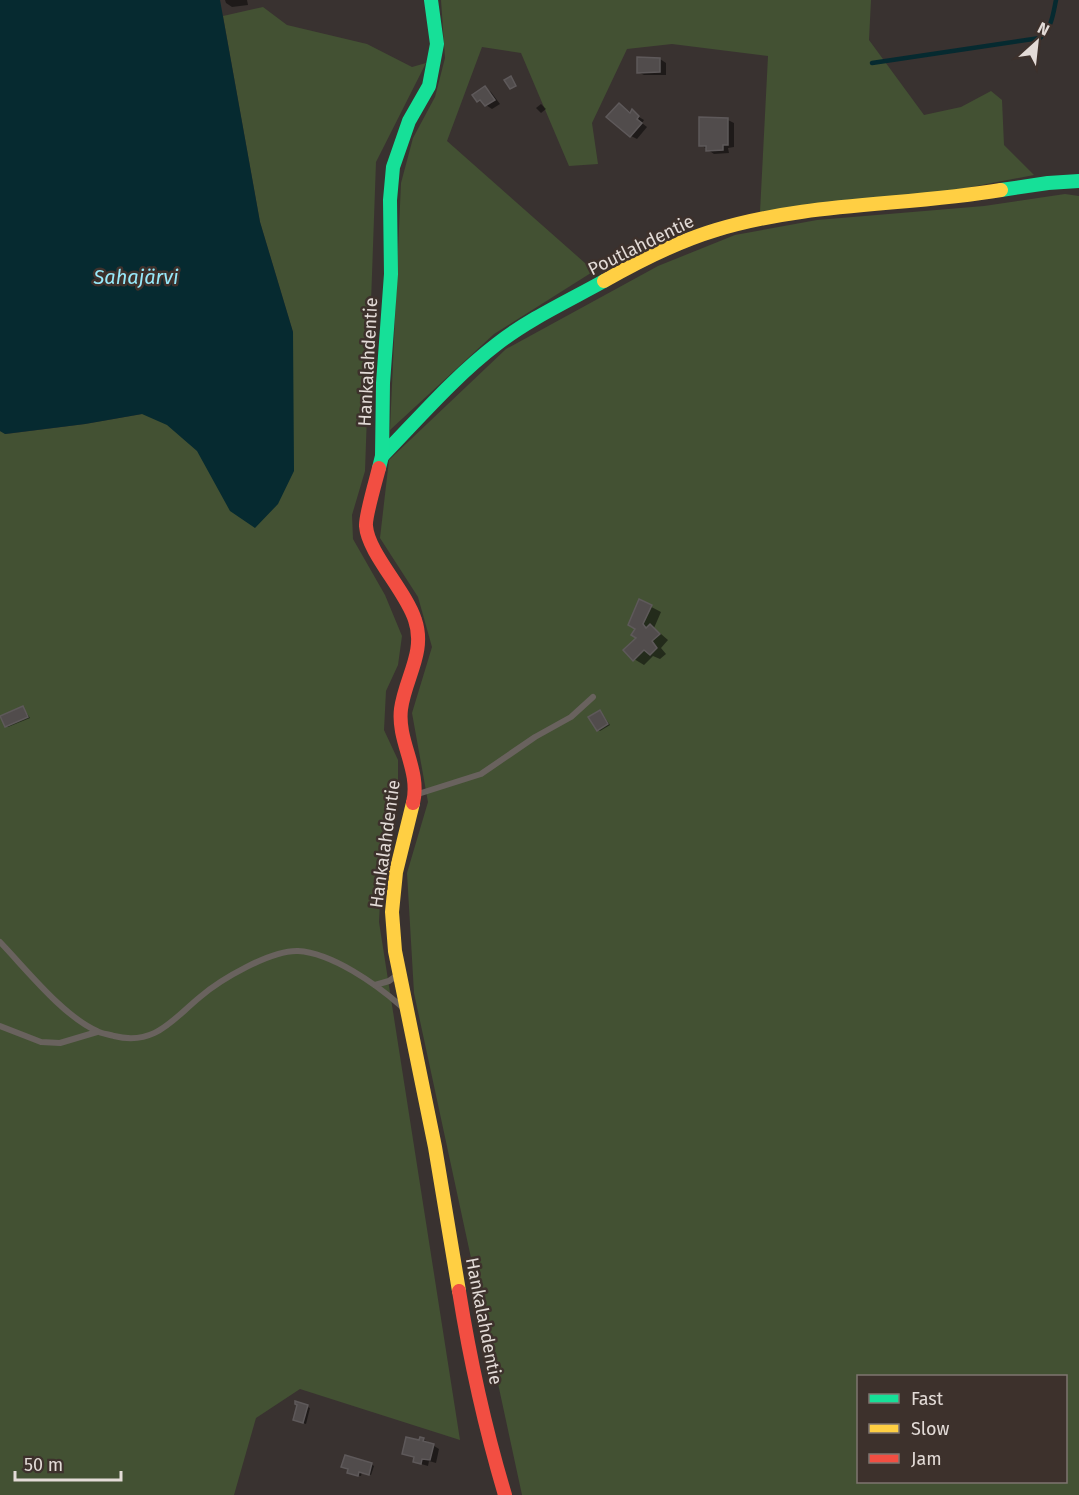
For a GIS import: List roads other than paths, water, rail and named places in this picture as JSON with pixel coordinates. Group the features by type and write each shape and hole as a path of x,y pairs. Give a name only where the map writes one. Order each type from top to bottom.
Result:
{"street":[{"name":"Hankalahdentie","path":"431,0 437,44 429,87 409,121 393,167 390,200 391,274 383,383 382,456 366,526 373,546 408,602 416,621 419,640 417,655 400,708 401,732 414,773 415,795 396,872 392,912 395,951 435,1147 467,1339 490,1446 505,1495"},
{"name":"Poutlahdentie","path":"382,456 457,379 511,334 645,260 701,235 736,224 800,212 887,202 952,198 1054,181 1079,181"}],"lane":[{"path":"415,795 481,774 535,737 571,717 593,697"},
{"path":"0,942 53,998 77,1019 97,1032 125,1038 142,1038 159,1032 219,983 265,958 280,953 299,951 325,958 363,977 408,1012"},
{"path":"375,986 390,981 400,973"},
{"path":"0,1026 41,1042 60,1043 97,1032"}],"water":[{"name":"Sahajärvi","path":"0,0 220,0 260,222 293,332 294,471 278,504 255,528 230,511 197,451 167,425 142,414 5,434 0,431"}],"waterway":[{"path":"872,63 1040,38 1050,25 1056,0"}]}
